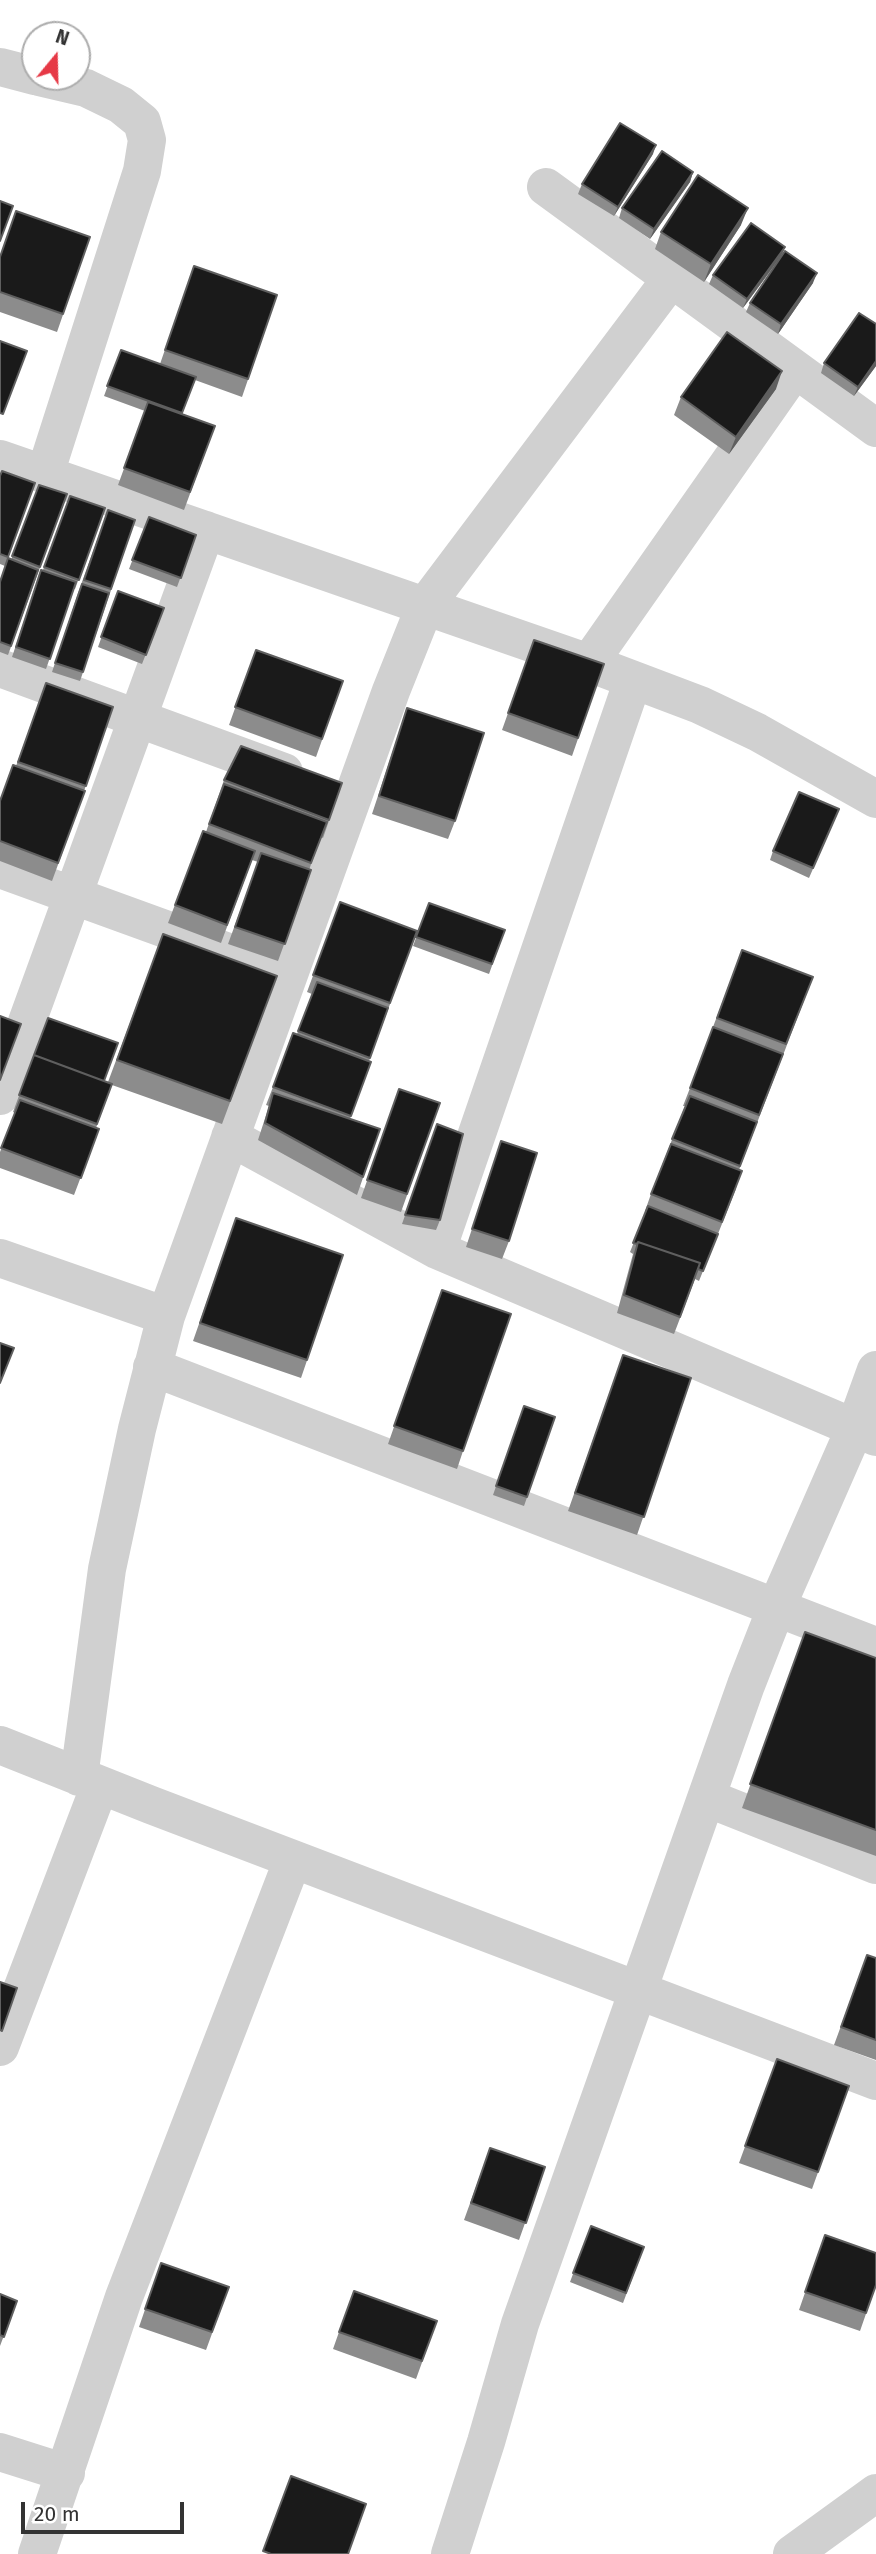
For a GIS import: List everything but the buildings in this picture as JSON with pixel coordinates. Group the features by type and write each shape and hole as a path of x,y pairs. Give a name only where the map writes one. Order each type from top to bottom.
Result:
{"street":[{"path":"0,67 21,73"},
{"path":"45,474 142,171 147,141 142,122 121,105 91,90"},
{"path":"546,187 876,428"},
{"path":"0,2047 90,1781 107,1569 152,1367 166,1316 289,974 331,789 425,606 671,279"},
{"path":"589,663 795,369"},
{"path":"0,459 589,663 700,705 757,732 876,799"},
{"path":"0,1096 206,530"},
{"path":"0,668 331,789"},
{"path":"437,1250 633,680"},
{"path":"0,869 289,974"},
{"path":"230,1136 437,1250 865,1433"},
{"path":"0,1258 166,1316"},
{"path":"152,1367 876,1646"},
{"path":"450,2554 520,2324 746,1685 777,1606 865,1433 876,1370"},
{"path":"0,1745 876,2081"},
{"path":"707,1798 876,1865"},
{"path":"37,2554 124,2297 293,1859"},
{"path":"0,2452 65,2473"},
{"path":"805,2551 876,2493"}]}
